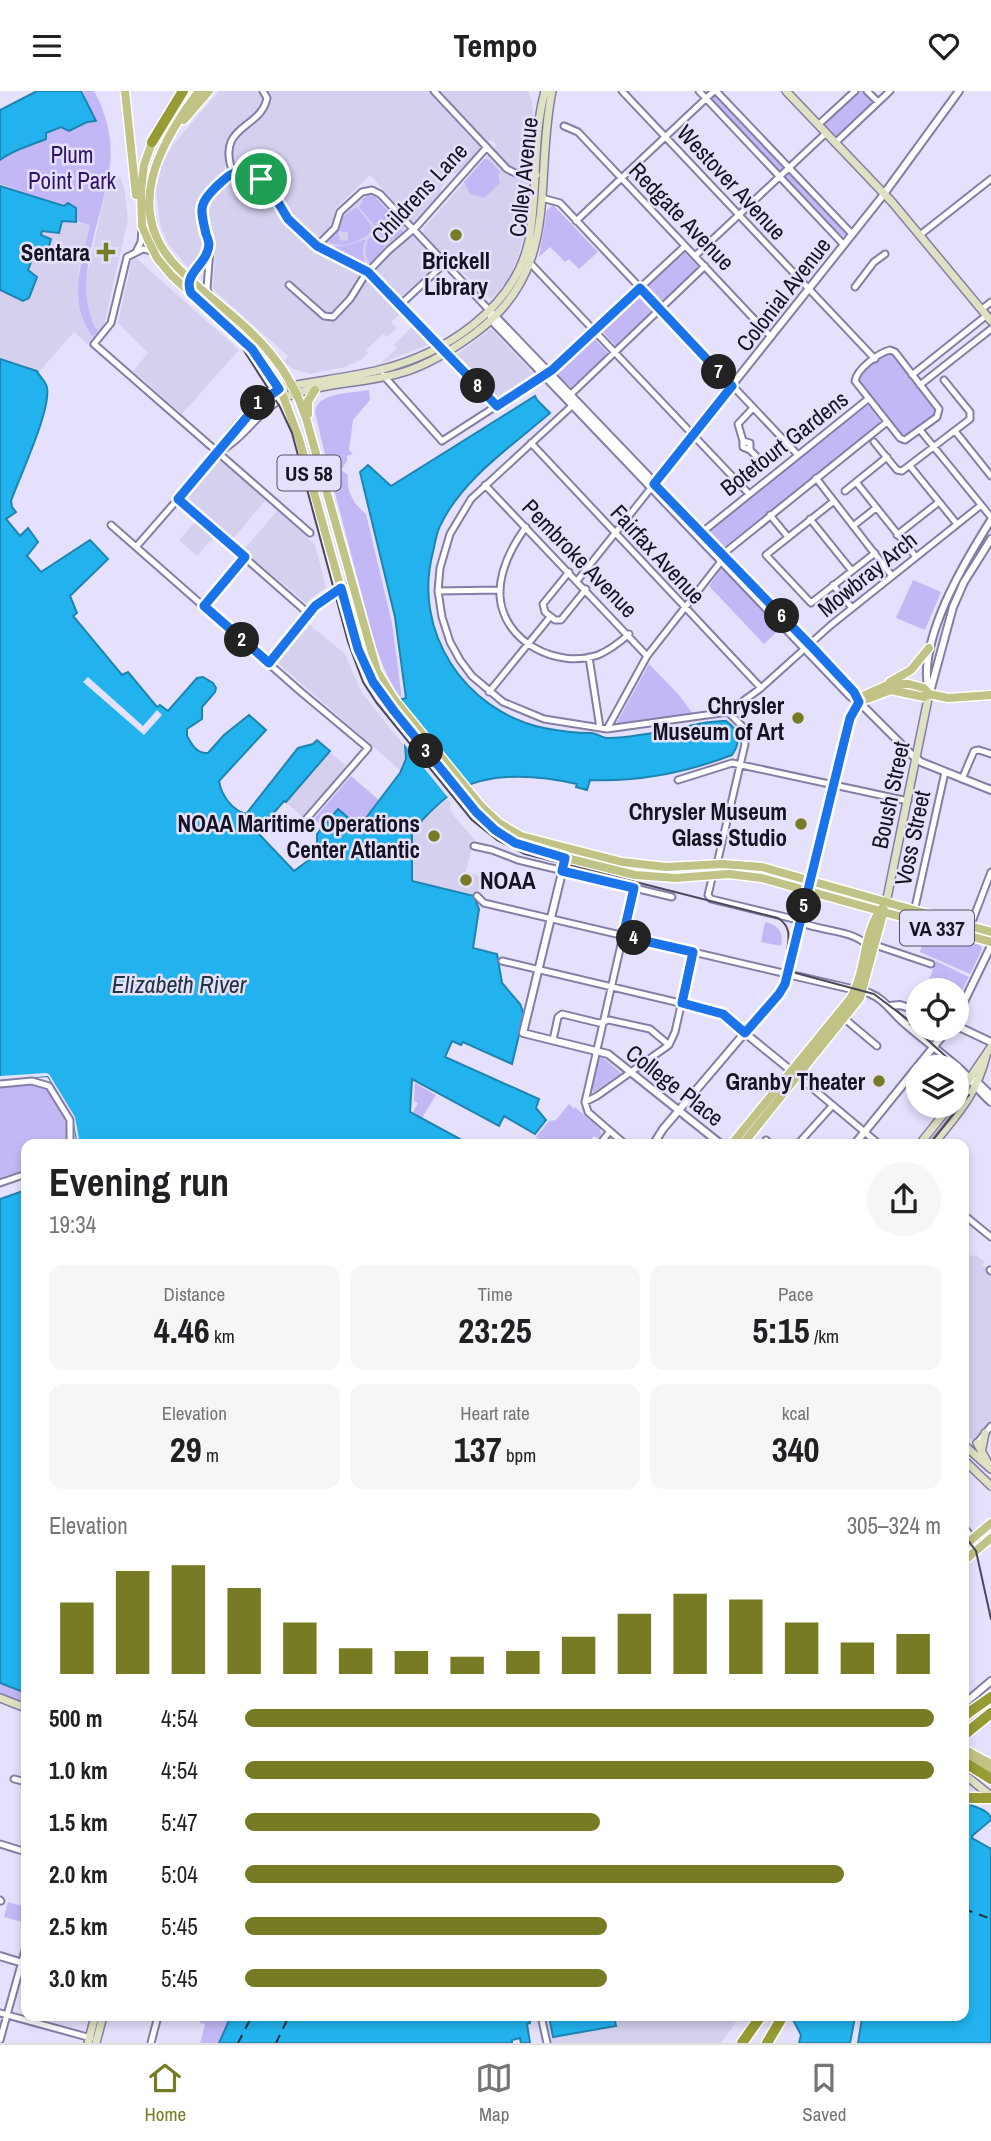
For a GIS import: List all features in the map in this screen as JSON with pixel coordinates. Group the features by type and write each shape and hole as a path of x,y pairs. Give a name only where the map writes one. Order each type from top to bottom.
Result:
{"highway":[{"name":"US 58","path":"152,142 183,91"},
{"path":"969,1712 991,1697"},
{"path":"969,1731 991,1713"},
{"path":"969,1765 991,1779"},
{"path":"969,1798 991,1797"},
{"path":"742,2043 757,2021"},
{"path":"748,2043 759,2021"},
{"path":"767,2043 780,2021"}],"main road":[{"path":"125,91 142,226"},
{"name":"US 58","path":"199,91 179,118 158,155 151,176 151,217 164,250 189,279 265,346 294,390 313,441 384,692"},
{"path":"170,136 209,91"},
{"path":"786,91 884,194 986,315"},
{"name":"Colley Avenue","path":"284,398 294,390 380,370 440,347 489,310 512,283 526,252 540,175 546,93"},
{"name":"US 58","path":"152,142 146,157 141,190 142,226 153,251 171,275 252,349 279,389 299,439 361,656 384,692 490,826 529,849 643,866 717,864 762,867 810,881"},
{"name":"Colley Avenue","path":"279,389 315,390 384,377 447,354 493,318 513,297 531,264 542,198 540,175"},
{"path":"313,441 307,403 315,390"},
{"path":"807,891 850,718 863,696 911,670 929,648"},
{"path":"882,686 909,684 924,688 929,694 948,698 991,695"},
{"path":"859,702 891,690 924,697 929,694"},
{"name":"Boush Street","path":"737,1139 845,1019 859,991 883,909 929,694"},
{"name":"US 58","path":"566,853 618,872 648,877 675,878 713,874 756,877 807,891"},
{"name":"VA 337","path":"810,881 883,909 991,944"},
{"name":"VA 337","path":"807,891 883,909 914,912 991,932"},
{"name":"Boush Street","path":"748,1139 859,991"},
{"path":"938,1139 971,1097 991,1044"},
{"path":"970,1078 986,1056"},
{"path":"924,1139 940,1118"},
{"path":"985,1433 979,1446 991,1469"},
{"path":"969,1449 991,1469"},
{"path":"969,1465 991,1486"},
{"path":"976,1472 991,1469"},
{"path":"969,1540 991,1523"},
{"path":"969,1557 991,1538"},
{"path":"0,1700 21,1706"},
{"path":"969,1752 991,1764"},
{"path":"969,1759 991,1770"},
{"path":"969,1778 991,1797"},
{"path":"92,2041 94,2021"},
{"path":"92,2041 101,2021"}],"street":[{"path":"152,142 190,91"},
{"path":"233,173 228,148 237,133 266,103 267,98 263,91"},
{"path":"434,91 512,171 540,175"},
{"name":"Westover Avenue","path":"622,91 875,359"},
{"path":"699,91 844,244"},
{"path":"576,221 715,91 852,235"},
{"path":"818,125 855,91"},
{"path":"867,91 878,103"},
{"path":"835,143 890,91"},
{"name":"Colonial Avenue","path":"578,581 884,194 960,91"},
{"name":"Redgate Avenue","path":"564,125 578,132 771,337"},
{"path":"695,256 826,133"},
{"name":"Childrens Lane","path":"289,285 324,316 335,316 368,272 413,229 487,147"},
{"path":"210,297 207,289 209,244 201,211 202,203 233,173 246,172 266,182 288,219 317,246 368,272 497,406"},
{"path":"920,236 991,179"},
{"path":"317,246 335,227 340,212 366,190 380,194 546,375 854,692 859,702 917,759 991,790"},
{"path":"542,198 560,203 798,455"},
{"path":"137,250 142,237 142,226"},
{"path":"191,293 189,279 204,258 209,244"},
{"path":"380,370 442,441 546,375 685,246"},
{"path":"153,251 137,250 127,257 111,323 96,342 310,533"},
{"path":"855,287 874,262 885,254"},
{"path":"400,305 445,263"},
{"path":"531,264 749,494"},
{"path":"568,397 705,266"},
{"path":"912,375 986,315 991,302"},
{"path":"920,384 991,329"},
{"path":"868,399 902,439 908,439 920,431 937,417 939,412 938,407 892,351 887,350 875,359"},
{"name":"Botetourt Gardens","path":"700,534 868,399 856,384 855,378 857,373 875,359"},
{"path":"874,442 900,471 970,419 971,414 944,380"},
{"name":"Colley Avenue","path":"219,452 223,443 257,405 279,389"},
{"name":"Colley Avenue","path":"136,547 219,452 241,437 272,405 284,398"},
{"name":"Mowbray Arch","path":"574,404 485,485 466,506 450,534 440,568 438,591 442,617 450,642 472,676 489,692 519,710 544,719 607,729 728,712 761,688 852,608 980,506"},
{"path":"753,408 737,424 743,447 756,456"},
{"name":"Botetourt Gardens","path":"607,729 648,656 722,557 770,515 887,422"},
{"path":"920,431 991,518 957,577 929,648 929,694"},
{"path":"955,431 991,476"},
{"name":"Fairfax Avenue","path":"531,443 761,688"},
{"path":"845,491 887,457"},
{"path":"910,466 957,524"},
{"path":"816,478 892,576"},
{"path":"856,482 916,557"},
{"name":"Pembroke Avenue","path":"485,485 648,656"},
{"path":"178,499 309,614"},
{"path":"834,501 766,555 811,603 875,553"},
{"path":"897,535 939,502"},
{"path":"853,526 876,507"},
{"path":"770,515 788,537"},
{"path":"810,519 852,571"},
{"path":"111,524 368,748 302,824"},
{"path":"526,527 510,554 500,590 505,616 513,629 528,644 554,656 589,657 614,648 629,634"},
{"path":"929,694 953,607 964,582 991,538"},
{"path":"204,606 245,557"},
{"path":"569,572 544,604 545,613 555,620 561,620 586,589"},
{"path":"269,663 321,601 341,588 352,585"},
{"path":"833,585 852,608"},
{"path":"438,591 500,590"},
{"path":"489,692 550,617"},
{"path":"589,657 600,728"},
{"path":"717,864 745,735 742,726 728,712"},
{"path":"962,779 974,751 991,754"},
{"path":"678,780 723,765 740,765 908,801"},
{"name":"Voss Street","path":"914,912 945,772"},
{"path":"474,846 562,871 672,897"},
{"path":"539,970 566,853"},
{"path":"970,927 991,872"},
{"path":"713,874 708,897 712,900 794,919 931,964"},
{"path":"619,1139 588,1112 585,1102 634,888"},
{"path":"658,1139 779,994 787,974 807,891"},
{"path":"477,896 485,903 876,996 941,1055"},
{"path":"969,991 991,944"},
{"path":"585,1102 632,1073 669,1045 693,952"},
{"path":"502,961 723,1014 873,1139"},
{"name":"College Place","path":"539,970 523,1033 608,1054 714,1139"},
{"path":"890,1006 906,1007"},
{"path":"553,1040 560,1015 602,1022 609,1020 650,1030 669,1045"},
{"path":"845,1019 877,1046"},
{"path":"969,1032 991,1044"},
{"path":"859,1139 939,1041"},
{"path":"970,1078 991,1102"},
{"path":"0,1084 32,1081 49,1086 70,1120 70,1139"},
{"path":"976,1086 991,1095"},
{"path":"802,1139 833,1105"},
{"path":"604,1139 610,1131"},
{"path":"0,1183 21,1176"},
{"path":"969,1219 991,1237"},
{"path":"985,1433 991,1426"},
{"path":"969,1542 980,1548"},
{"path":"969,1700 991,1681"},
{"path":"14,1779 21,1781"},
{"path":"0,1844 21,1850"},
{"path":"0,1957 21,1962"},
{"path":"1,2041 21,1973"},
{"path":"0,2013 21,2019"},
{"path":"27,2021 92,2041"},
{"path":"151,2043 157,2021"},
{"path":"542,2021 547,2043"}],"shaded area":[{"path":"219,91 528,91 532,101 534,124 525,228 519,255 506,283 491,299 441,252 436,258 437,263 430,270 403,295 397,295 391,301 402,312 391,322 397,328 387,337 383,334 366,350 368,353 362,359 345,367 310,374 293,369 284,361 288,356 213,289 215,254 203,256 193,268 188,267 168,244 160,224 156,190 162,165 172,146","holes":["491,140 497,145 416,237 410,236 405,231 405,226 375,196 366,194 343,215 339,229 326,242 325,246 329,249 324,257 309,247 286,223 260,184 243,176 231,180 225,172 225,166 243,166 267,175 288,208 317,238 331,227 336,208 370,175 413,223 416,223 444,192 440,189 452,173 457,173"]},
{"name":"Sentara","path":"109,175 121,178 128,219 104,325 98,332 88,310 86,280"},
{"path":"64,221 90,225 79,269 78,294 83,320 93,337 88,344 74,332 38,373 40,378 36,371 0,359 0,290 37,277 28,269 34,255 53,254 49,246 51,239 41,235 42,230 60,226"},
{"path":"136,258 239,350 182,414 133,371 148,353 118,323 132,260"},
{"path":"413,326 428,345 381,363 397,348 394,344"},
{"path":"491,329 535,375 499,401 455,356"},
{"path":"220,460 266,500 232,540 188,498"},
{"path":"278,510 315,545 326,587 306,603 243,550"},
{"path":"196,521 214,537 197,556 179,540"},
{"path":"310,625 345,654 362,693 406,748 406,759 401,771 279,664 278,661"},
{"path":"327,750 346,766 303,817 284,801"},
{"path":"447,799 451,803 454,816 474,839 470,845 472,847 466,872 482,876 478,892 474,895 412,882 412,830"},
{"path":"969,1254 972,1257 976,1255 985,1262 982,1265 991,1272 991,1420 973,1440 969,1437"},
{"path":"545,2021 736,2021 721,2043 549,2043"}],"green space":[{"name":"Plum Point Park","path":"83,91 94,91 105,117 110,145 107,184 87,271 90,313 98,332 93,337 85,324 78,297 80,268 90,225 75,221 68,203 64,206 0,184 0,160 14,150 29,146 45,133 61,127 69,131 95,121"},
{"path":"857,91 863,91 874,102 837,138 823,124"},
{"path":"716,93 785,166 779,171 710,99"},
{"path":"484,159 488,159 501,173 498,174 500,183 484,198 470,194 464,182"},
{"path":"790,172 847,232 841,238 784,177"},
{"path":"368,195 374,196 404,228 390,224 376,228 359,207 362,199"},
{"path":"553,205 598,252 579,269 569,259 565,262 550,247 539,257 547,210"},
{"path":"357,207 374,229 346,245 328,242 338,231 340,240 348,239 348,232 338,230 344,216"},
{"path":"393,226 403,232 386,244 377,230"},
{"path":"375,231 385,247 370,264 366,247"},
{"path":"366,239 363,248 364,262 329,247 350,245"},
{"path":"684,252 699,267 661,303 646,287"},
{"path":"639,294 654,310 616,346 601,330"},
{"path":"593,337 608,353 571,388 556,373"},
{"path":"890,352 937,410 935,416 907,438 901,436 858,380 859,374"},
{"path":"369,390 370,400 353,420 349,450 353,454 347,456 341,470 348,475 348,487 352,497 366,514 392,623 402,699 386,673 375,644 315,412 317,405 329,397"},
{"path":"868,405 882,423 724,547 709,530"},
{"path":"722,567 780,629 764,644 709,586"},
{"path":"913,580 941,592 925,630 896,618"},
{"path":"649,664 693,714 616,724"},
{"path":"351,776 379,800 358,827 338,809 319,831 321,825 314,819"},
{"path":"765,922 779,930 782,937 781,946 761,942"},
{"path":"927,931 980,945 982,949 970,974 920,952"},
{"path":"936,961 969,977 968,978 930,978"},
{"path":"601,1056 621,1073 594,1092 591,1090"},
{"path":"415,1083 436,1095 422,1118 413,1112 418,1103 414,1101"},
{"path":"33,1084 47,1088 68,1120 68,1139 21,1139 21,1171 11,1175 11,1178 0,1180 0,1087"},
{"path":"569,1104 600,1129 601,1134 598,1138 594,1136 591,1139 536,1137 549,1121 556,1120"},
{"path":"0,1683 21,1691 21,1703 0,1695"},
{"path":"8,1902 21,1906 21,1922 4,1917"},
{"path":"229,2021 219,2043 200,2043 205,2024 200,2023"}],"water":[{"path":"37,91 81,91 96,121 87,122 69,131 61,127 46,133 46,139 16,150 0,160 0,110"},
{"path":"0,186 64,206 68,203 76,208 76,222 62,221 59,233 42,231 41,235 51,239 49,246 53,254 34,255 28,270 37,277 29,298 23,301 0,290"},
{"name":"Elizabeth River","path":"0,359 37,371 47,388 40,427 11,501 16,512 6,519 20,536 28,528 38,542 27,556 41,572 90,540 108,559 70,596 77,613 73,616 122,675 128,672 157,707 160,705 168,711 197,678 203,677 213,683 215,692 202,707 202,719 187,729 187,736 193,746 208,753 224,735 249,715 266,730 219,781 228,801 246,814 298,748 313,744 317,740 330,751 257,832 294,871 321,851 317,846 317,834 338,809 359,827 400,773 406,759 402,699 406,698 395,617 360,472 368,465 391,486 535,396 550,413 474,478 449,509 439,529 428,582 430,610 438,638 451,663 468,686 490,704 515,719 544,728 593,733 611,738 726,721 734,728 738,737 732,755 680,771 645,778 590,780 587,790 576,787 577,784 532,777 501,777 471,784 439,803 412,830 412,881 474,896 479,909 473,948 497,954 502,983 520,1004 524,1014 512,1064 463,1042 461,1045 452,1041 445,1057 539,1099 536,1108 546,1120 535,1134 504,1116 499,1126 412,1079 410,1112 460,1139 77,1139 72,1116 48,1076 0,1079"},
{"path":"21,1192 21,1691 0,1683 0,1199"},
{"path":"969,1803 985,1811 991,1820 972,1838 991,1849 991,2043 858,2043 862,2021 969,2021"},
{"path":"229,2021 530,2021 527,2024 530,2043 521,2043 520,2038 512,2040 512,2043 219,2043"},
{"path":"550,2021 615,2021 616,2026 553,2037"},
{"path":"794,2021 854,2021 850,2043 799,2043 801,2035"}],"pier":[{"path":"88,677 143,726 157,710 162,715 144,735 83,682"},
{"path":"399,697 472,788 456,794 450,800 401,740"},
{"path":"49,1074 75,1117 79,1139 72,1116 48,1076 0,1080 0,1076"}],"ferry route":[{"path":"969,1911 991,1919"},
{"path":"238,2043 249,2021"},
{"path":"276,2043 287,2021"}],"tram line":[{"path":"241,346 280,407 292,433 348,642 363,682 376,702 472,820 497,840 525,854 778,918 788,930 787,958 792,972 874,994 906,1018"},
{"path":"929,1041 944,1055"},
{"path":"934,1139 951,1118"},
{"path":"969,1542 976,1551 991,1619"}],"place":[{"name":"Brickell Library","path":"456,235"},
{"name":"Sentara","path":"106,252"},
{"name":"Chrysler Museum of Art","path":"798,718"},
{"name":"Chrysler Museum Glass Studio","path":"801,824"},
{"name":"NOAA Maritime Operations Center Atlantic","path":"434,836"},
{"name":"NOAA","path":"466,880"},
{"name":"Granby Theater","path":"879,1081"}],"route":[{"path":"237,171 261,179 268,185 288,219 325,252 368,272 497,406 552,370 640,288 732,386 654,484 812,647 854,692 859,702 850,718 785,984 745,1033 723,1014 682,1003 693,952 623,936 634,888 562,871 565,858 515,843 495,830 476,812 373,682 358,649 341,588 315,606 269,663 204,606 245,557 178,499 257,405 279,389 252,349 191,293 188,284 209,244 201,211 205,199 229,175 237,171"}]}
